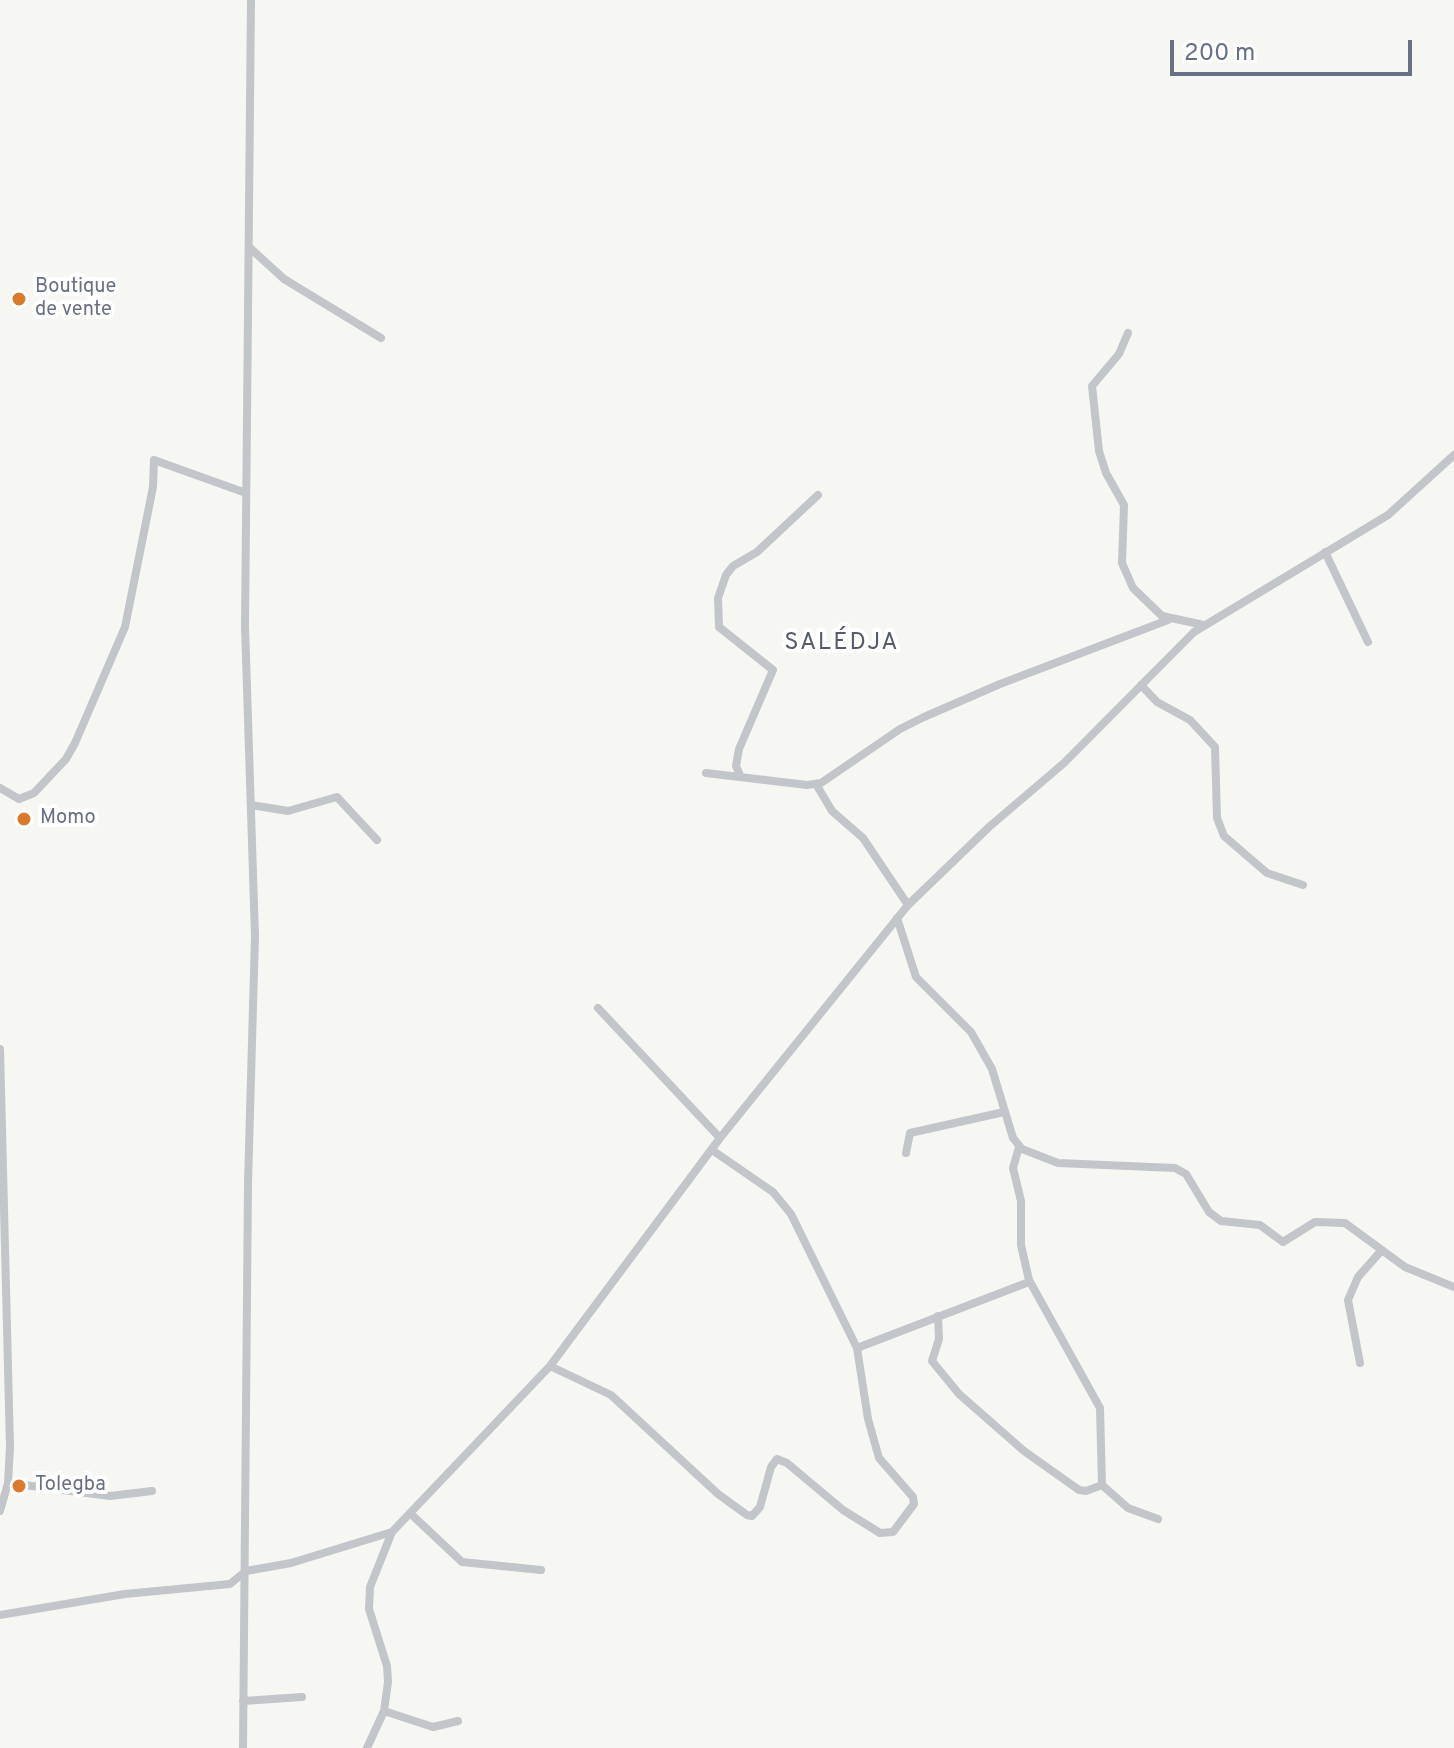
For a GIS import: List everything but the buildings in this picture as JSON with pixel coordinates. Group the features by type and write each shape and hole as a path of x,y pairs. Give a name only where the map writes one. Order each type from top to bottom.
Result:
{"street":[{"path":"243,1748 248,1183 255,971 245,626 251,0"},
{"path":"249,247 284,279 381,338"},
{"path":"1128,333 1119,354 1093,383 1096,429 1106,473 1124,505 1124,573 1133,588 1168,620"},
{"path":"0,1615 125,1594 230,1584 246,1571 320,1555 392,1532 412,1515 550,1366 720,1138 908,905 989,827 1064,763 1204,625 1267,590 1394,511 1454,455"},
{"path":"0,788 13,798 25,798 42,785 75,743 125,627 153,487 154,460 246,493"},
{"path":"740,775 736,766 739,749 773,670 719,627 718,598 726,575 733,566 757,552 818,495"},
{"path":"1325,552 1368,642"},
{"path":"706,773 816,784 833,776 900,729 1000,684 1168,620 1204,625"},
{"path":"1141,685 1157,702 1190,720 1215,747 1217,818 1224,836 1267,873 1303,885"},
{"path":"816,784 832,811 863,838 908,905"},
{"path":"251,805 288,811 337,797 377,840"},
{"path":"897,918 916,977 971,1032 992,1069 1004,1112 1019,1147 1033,1156 1058,1163 1175,1168 1186,1174 1209,1212 1221,1221 1260,1225 1283,1242 1310,1224 1335,1221 1353,1226 1405,1267 1454,1287"},
{"path":"598,1008 720,1138"},
{"path":"0,1049 8,1483 0,1511"},
{"path":"906,1153 910,1133 1004,1112"},
{"path":"1019,1147 1013,1168 1021,1201 1021,1245 1029,1282 1100,1408 1102,1485 1121,1504 1158,1519"},
{"path":"550,1366 611,1395 718,1494 747,1515 752,1516 760,1507 773,1462 780,1460 856,1519 876,1531 890,1533 915,1499 879,1458 868,1419 857,1348 827,1281 782,1200 712,1150"},
{"path":"1360,1363 1348,1300 1358,1277 1381,1251"},
{"path":"857,1348 1029,1282"},
{"path":"938,1316 939,1339 932,1361 959,1394 1024,1451 1079,1490 1086,1491 1102,1485"},
{"path":"8,1483 110,1496 152,1491"},
{"path":"412,1515 462,1562 541,1570"},
{"path":"367,1748 384,1711 387,1666 369,1609 374,1575 392,1532"},
{"path":"243,1701 302,1697"},
{"path":"384,1711 433,1727 458,1721"}],"place":[{"name":"Boutique de vente","path":"19,299"},
{"name":"Momo","path":"24,819"},
{"name":"Tolegba","path":"19,1486"}],"district":[{"name":"SALÉDJA","path":"842,644"}]}
